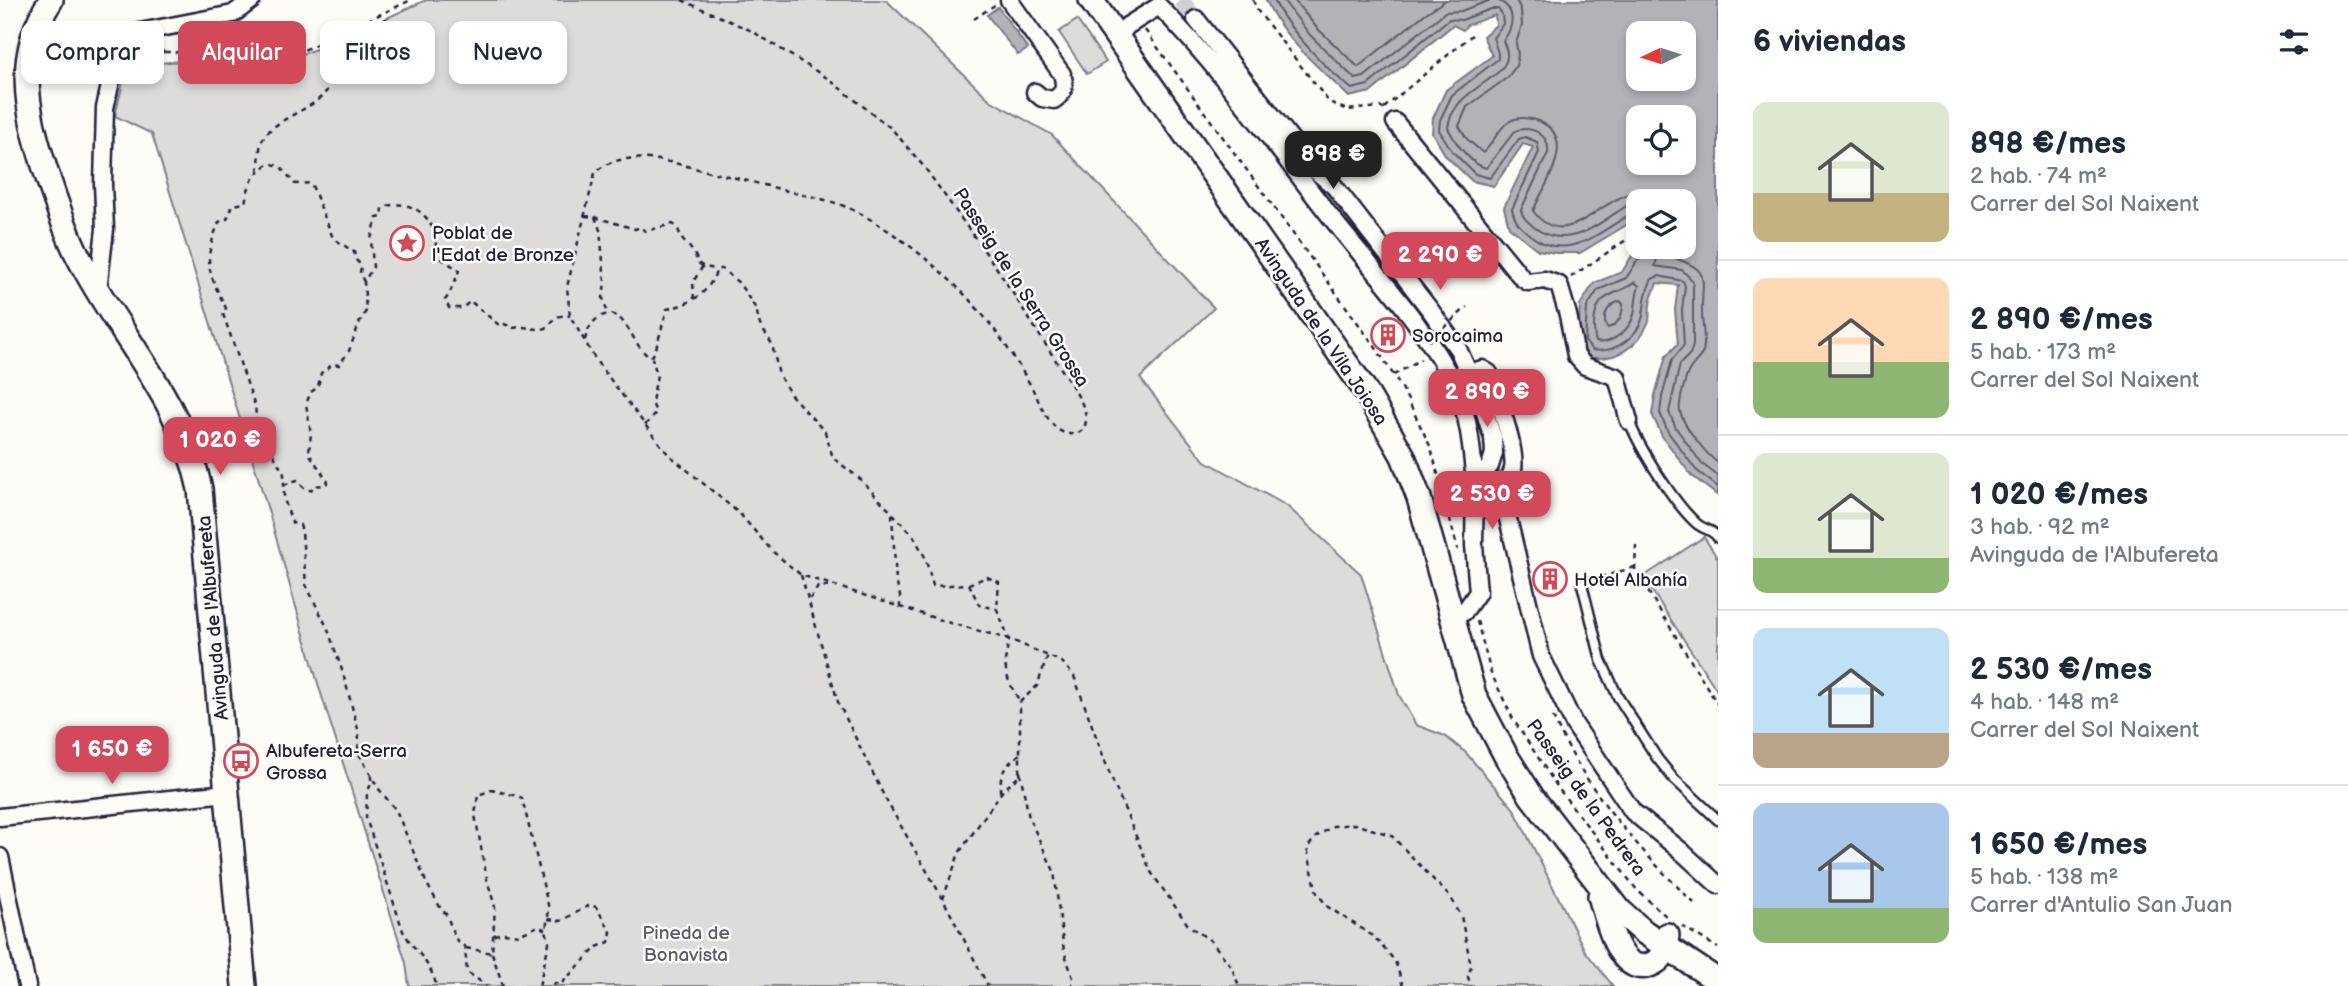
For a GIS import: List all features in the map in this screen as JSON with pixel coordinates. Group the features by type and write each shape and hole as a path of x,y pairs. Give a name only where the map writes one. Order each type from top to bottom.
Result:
{"main road":[{"name":"Avinguda de l'Albufereta","path":"51,0 40,16 28,58 26,82 33,130 62,219 77,254 166,396 183,432 197,473 204,525 244,986"},
{"name":"Avinguda de la Vila Joiosa","path":"1091,0 1127,27 1387,424 1419,498 1462,659 1477,702 1532,797 1620,911 1644,932 1667,938 1718,963"},
{"name":"Avinguda de la Vila Joiosa","path":"1108,0 1377,379 1400,417 1433,493 1468,607 1488,690 1517,749 1544,789 1630,900 1667,938 1718,981"},
{"path":"1593,876 1620,952 1626,961 1633,965 1647,966 1660,959 1667,938"}],"street":[{"path":"164,28 233,14 252,0"},
{"path":"1009,0 1062,74 1065,84 1061,95 1054,100 1042,98 1035,92"},
{"path":"1127,27 1158,6 1189,37 1429,341 1458,392 1466,416 1472,452 1478,592 1468,607"},
{"path":"1196,19 1316,171 1334,186 1431,310 1458,349 1473,377 1493,438 1494,453 1490,466 1475,484"},
{"path":"98,290 105,229 105,108 110,84"},
{"path":"1395,121 1522,278 1528,282 1545,279 1559,285 1576,356 1586,366 1617,377 1629,421"},
{"path":"1473,377 1476,371 1482,369 1489,373 1504,418 1513,470 1502,494 1541,656 1556,690 1612,784 1633,812 1718,885"},
{"path":"1472,452 1481,457 1494,453"},
{"path":"0,817 227,793"},
{"path":"0,858 27,986"}],"lane":[{"path":"1629,421 1676,500 1698,526 1715,533 1718,538"},
{"path":"1582,584 1601,660 1618,697 1673,778 1718,820"}],"path":[{"path":"164,52 270,55 304,50 411,0"},
{"name":"Passeig de la Serra Grossa","path":"585,216 595,173 602,166 623,160 648,159 660,159 850,208 880,225 937,267 990,323 1057,429 1072,435 1085,426 1086,416 1074,389 998,270 925,167 892,130 827,78 752,30 682,0"},
{"path":"974,19 1002,0"},
{"path":"1253,0 1257,10 1329,102 1347,110 1384,108 1472,35"},
{"path":"258,170 262,142 269,132 326,92 338,64 349,50 387,29 385,14"},
{"path":"1127,27 1376,348 1394,375 1430,448 1459,554"},
{"path":"1384,108 1395,121"},
{"path":"284,485 297,480 306,490 311,490 314,486 328,482 309,453 311,433 306,404 318,387 321,373 333,365 340,365 366,311 361,265 354,252 333,238 311,183 295,184 281,167 270,163 258,170 250,181 245,203 233,205 227,219 219,222 210,242 207,258 226,308 223,314 255,406 257,424 284,474 284,485 284,499 292,523 300,525 306,585 335,649 359,733 358,752 378,788 396,810 426,882 446,914 457,941 465,947 492,953"},
{"path":"364,282 373,267 371,239 377,218 382,217 383,208 400,203 412,206 428,220 436,239 434,254 459,270 445,300 449,308 463,308 470,301 499,325 514,328 520,326 540,329 548,326 554,318 561,315 570,316"},
{"path":"1071,986 1074,981 1064,951 1054,871 1029,818 1020,769 1020,702 1006,670 1009,639 997,609 999,582 987,577 969,583 933,586 929,570 913,535 859,478 833,458 825,432 791,395 779,375 772,344 760,325 756,309 739,283 722,269 702,267 695,261 692,250 682,240 678,228 673,224 645,231 640,227 635,229 585,216 567,287 570,316 597,362 668,454 740,514 772,551 801,575 900,608 1009,639 1062,662 1073,676 1109,772 1152,872 1188,925 1211,940 1231,966 1239,986"},
{"path":"595,217 600,230 605,282 603,299 608,315"},
{"path":"1559,285 1626,240"},
{"path":"694,300 693,282 702,267"},
{"path":"651,357 655,352 667,309 694,300 712,284 717,269"},
{"path":"1429,341 1467,307"},
{"path":"585,340 587,330 599,318 608,315 621,318 644,354 651,357 657,375 652,402 656,413 645,425"},
{"path":"1394,375 1421,358"},
{"path":"892,513 900,608"},
{"path":"1636,545 1635,570 1718,705"},
{"path":"1582,584 1599,576 1636,567"},
{"path":"801,575 838,702 886,800 943,899 988,986"},
{"path":"969,583 979,605 997,609"},
{"path":"809,602 814,590 831,586"},
{"name":"Passeig de la Pedrera","path":"1468,607 1491,673 1513,719 1559,788 1637,890 1663,914 1718,948"},
{"path":"1020,702 1037,686 1048,654"},
{"path":"1000,794 1000,782 1005,766 1020,754"},
{"path":"943,899 959,853 1000,794 1017,778 1020,769"},
{"path":"371,773 371,784 367,793 368,825 403,931 420,954 436,986"},
{"path":"503,986 492,953 495,907 487,879 475,807 478,795 492,790 522,798 549,909 546,930 549,943 539,986"},
{"path":"1404,986 1395,961 1373,936 1328,907 1318,893 1307,848 1316,837 1333,826 1354,824 1391,835 1451,898 1461,916 1471,966 1468,978 1471,986"},
{"path":"548,919 561,921 590,905 596,907 611,932 609,942 597,947 568,978 553,986"},
{"path":"494,935 519,935 538,926 546,930"},
{"path":"465,947 467,972 487,986"}],"green space":[{"name":"Pineda de Bonavista","path":"426,0 886,0 990,100 1052,135 1214,308 1140,378 1204,460 1287,506 1361,574 1399,695 1416,725 1445,736 1466,753 1514,809 1585,951 1613,986 409,986 406,963 319,687 269,513 152,134 115,116 123,84 164,84 164,63 178,61 178,84 306,84 306,52 320,48 320,84 435,84 435,21 380,21"},
{"path":"1077,20 1106,62 1087,74 1059,32"},
{"path":"1704,537 1718,559 1718,692 1643,577"}],"water":[{"path":"1266,0 1718,0 1718,496 1691,475 1662,436 1652,414 1666,356 1678,344 1675,310 1678,285 1657,283 1645,330 1625,351 1608,357 1588,357 1578,344 1580,305 1594,283 1622,272 1630,259 1696,259 1696,189 1626,189 1626,225 1580,253 1538,250 1509,227 1504,207 1533,147 1523,144 1494,186 1472,181 1446,156 1432,133 1433,118 1446,90 1492,56 1483,36 1496,25 1495,15 1467,25 1463,30 1453,25 1371,92 1349,97 1303,52 1282,27"},
{"path":"998,7 1028,49 1018,55 987,15"}],"tunnel":[{"path":"1181,0 1196,19"}],"place":[{"name":"Poblat de l'Edat de Bronze","path":"407,243"},
{"name":"Sorocaima","path":"1388,335"},
{"name":"Hotel Albahía","path":"1550,579"},
{"name":"Albufereta-Serra Grossa","path":"241,761"}]}
